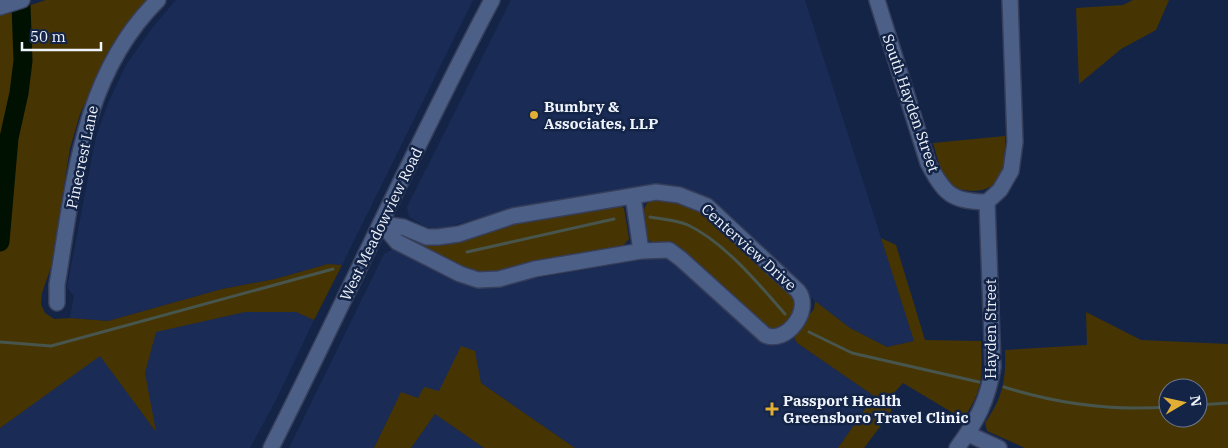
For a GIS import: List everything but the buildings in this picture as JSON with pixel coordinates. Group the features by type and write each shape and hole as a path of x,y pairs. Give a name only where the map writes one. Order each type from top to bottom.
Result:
{"street":[{"path":"0,7 22,0"},
{"name":"Pinecrest Lane","path":"57,303 57,285 85,126 97,92 114,61 131,32 158,0"},
{"name":"West Meadowview Road","path":"271,448 382,224 447,85 492,0"},
{"name":"South Hayden Street","path":"877,0 928,163 940,186 955,198 969,202 987,202"},
{"path":"987,202 1000,190 1011,171 1015,142 1010,0"},
{"name":"Centerview Drive","path":"656,192 668,193 694,200 707,206 798,291 802,296 804,307 787,332 770,338 757,330 668,250 641,251 535,270 499,279 478,280 460,274 397,242 382,224 403,227 427,237 438,237 466,232 523,214 656,192"},
{"path":"633,196 641,251"},
{"name":"Hayden Street","path":"957,448 968,434 989,391 993,367 987,202"},
{"path":"968,434 999,448"}],"shaded area":[{"path":"46,0 148,0 132,17 111,47 80,114 70,148 51,267 42,293 41,304 45,313 54,319 70,318 108,321 222,289 275,279 328,264 342,265 314,320 296,312 245,312 156,332 145,373 156,432 100,356 0,428 0,15"},
{"path":"176,0 473,0 342,265 328,264 275,279 222,289 108,321 70,318 74,296 67,287 96,137 108,103 126,65 153,27"},
{"path":"511,0 805,0 914,341 887,347 850,328 815,301 717,205 699,194 675,186 657,185 529,205 439,229 426,227 409,217 407,207"},
{"path":"1133,0 1169,0 1156,30 1121,49 1079,84 1076,8 1123,5"},
{"path":"1005,136 1005,155 997,181 983,190 971,191 960,189 950,183 939,164 933,143"},
{"path":"654,198 684,204 712,218 788,290 796,302 793,313 788,321 771,330 657,244 648,240 643,217 646,206"},
{"path":"616,205 624,208 629,239 620,249 489,275 467,271 401,236 426,245 445,245 471,239 500,226"},
{"path":"881,238 896,245 925,340 981,341 982,364 980,382 975,399 963,419 903,383 892,395 891,412 864,448 838,448 874,396 797,343 793,335 814,309 815,301 850,328 887,347 914,341"},
{"path":"393,249 505,284 656,257 673,260 762,343 773,346 793,335 797,343 874,396 838,448 575,448 481,383 475,351 439,391 418,398 401,393 374,448 289,448 384,254"},
{"path":"245,312 296,312 314,320 276,400 250,448 0,448 0,428 100,355 155,431 145,373 155,332"},
{"path":"1086,312 1141,340 1228,344 1228,448 1025,448 987,431 985,423 1000,397 1005,371 1005,350 1087,345"},
{"path":"461,346 475,351 481,383 575,448 484,448 435,414 411,448 374,448 401,392 418,398 424,387 439,391"},
{"path":"435,414 484,448 411,448"}],"waterway":[{"path":"0,242 9,138 19,93 23,61 21,5"},
{"path":"650,217 684,223 715,242 740,265 785,314"},
{"path":"467,252 614,219"},
{"path":"0,342 51,346 333,269"},
{"path":"809,332 852,353 979,382"},
{"path":"1004,387 1045,398 1085,405 1126,408 1158,407"},
{"path":"1208,404 1228,403"}],"place":[{"name":"Bumbry & Associates, LLP","path":"534,115"},
{"name":"Passport Health Greensboro Travel Clinic","path":"772,409"}]}
